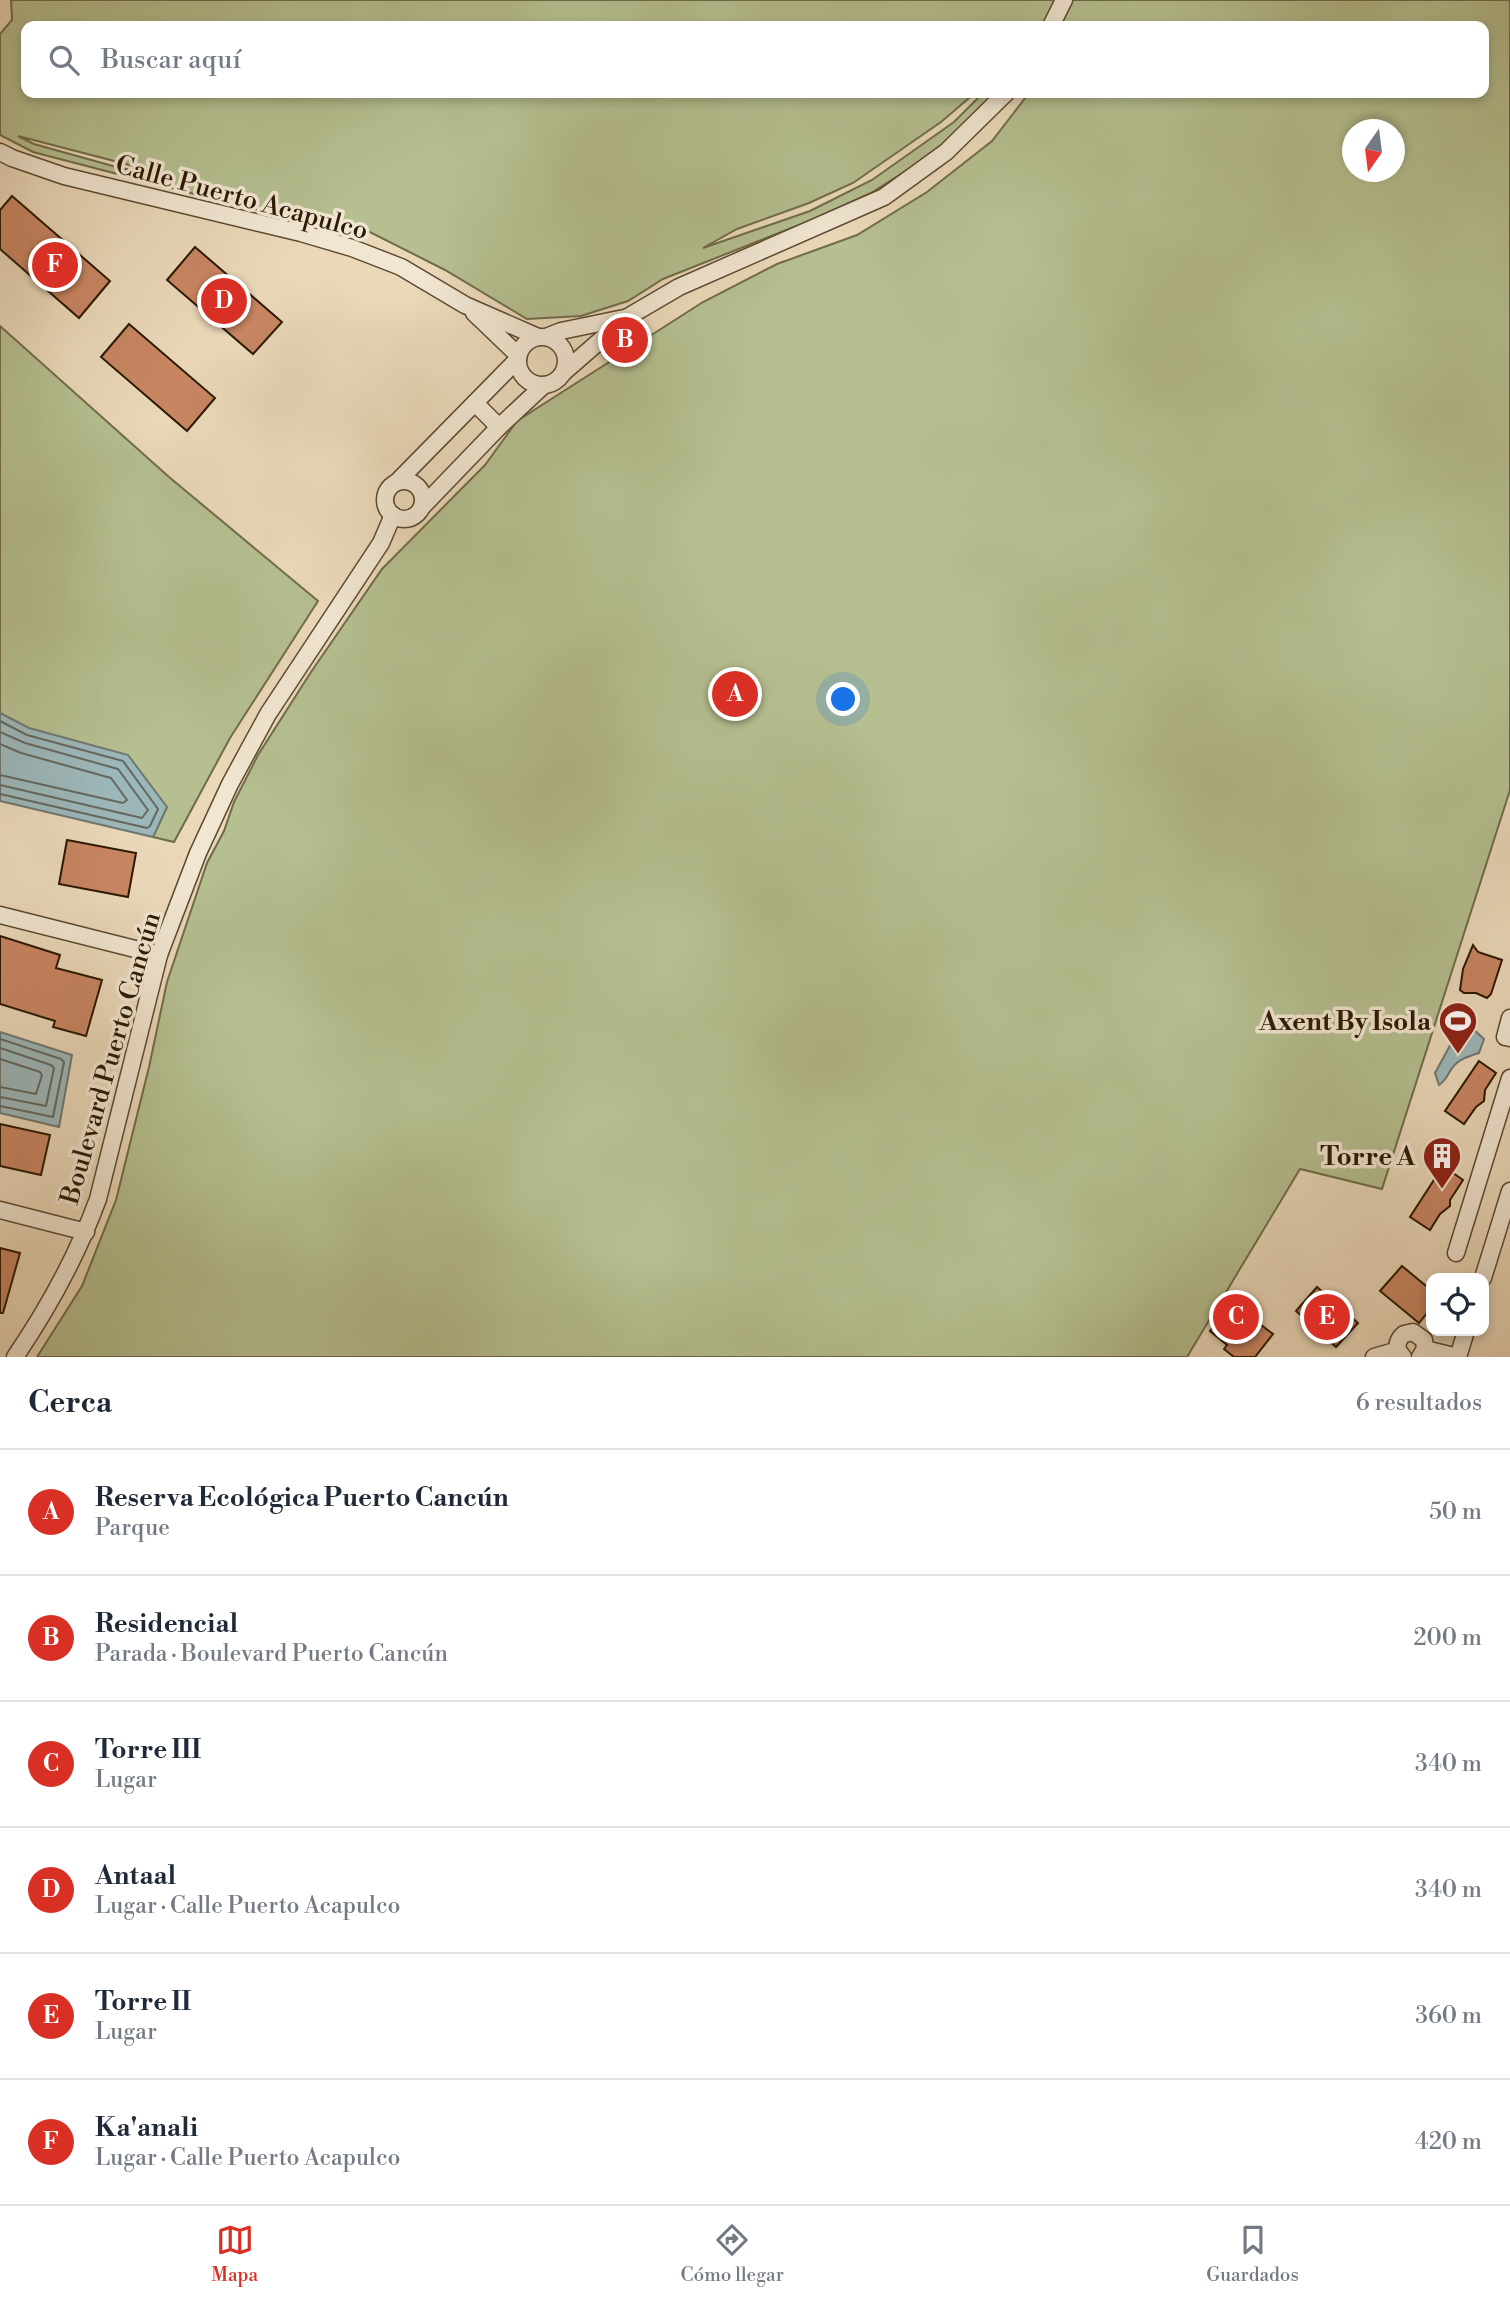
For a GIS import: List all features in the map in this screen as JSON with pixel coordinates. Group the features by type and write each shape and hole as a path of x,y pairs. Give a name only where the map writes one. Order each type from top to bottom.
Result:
{"street":[{"path":"1054,21 1064,0"},
{"path":"626,318 561,331 524,345 518,357 475,403 392,485 385,496 387,508 393,515 408,519 419,512 499,427 544,385 558,379 626,318 679,286 884,198 946,152 1001,98"},
{"name":"Calle Puerto Acapulco","path":"0,152 12,159 64,176 301,233 352,248 401,267 465,304 542,337"},
{"name":"Calle Puerto Acapulco","path":"465,304 518,357"},
{"path":"542,337 554,340 562,348 566,355 564,372"},
{"path":"518,357 521,373 527,380 544,385"},
{"path":"475,403 499,427"},
{"path":"397,482 416,484 423,495 422,507"},
{"name":"Boulevard Puerto Cancún","path":"15,1357 47,1310 86,1232 98,1199 159,955 198,853 230,784 268,714 381,543 393,515"},
{"path":"0,915 159,955"},
{"path":"1510,1018 1504,1037 1510,1038"},
{"path":"1456,1253 1510,1078"},
{"path":"1485,1273 1510,1191"},
{"path":"0,1210 86,1232"},
{"path":"1374,1357 1401,1354 1400,1337 1408,1332 1422,1336 1422,1353 1458,1357 1464,1336"}],"green space":[{"path":"11,0 1510,0 1510,790 1382,1189 1300,1169 1187,1357 37,1357 82,1286 116,1200 167,982 207,863 258,755 382,569 485,465 517,421 703,302 777,264 857,235 927,192 992,141 1025,98 1489,98 1489,21 21,21 21,98 969,98 941,122 853,183 809,203 737,229 703,248 810,211 872,180 954,122 978,98 994,98 966,126 915,165 871,193 809,221 663,279 628,301 581,316 527,319 445,270 360,227 295,219 221,201 33,152 0,135 0,34 12,20","holes":["18,136 172,176 120,168 34,144"]},
{"path":"0,326 169,477 318,601 230,738 174,842 153,837 167,807 0,713"}],"water":[{"path":"0,713 29,728 128,755 167,807 153,837 0,801"},
{"name":"Axent By Isola","path":"1471,1027 1484,1039 1479,1053 1458,1062 1439,1085 1435,1073 1454,1038"},
{"path":"0,1032 72,1055 59,1127 0,1113"}],"building":[{"path":"12,196 110,281 79,318 0,249 0,210"},
{"path":"195,247 282,322 253,354 167,280"},
{"path":"129,324 215,398 187,431 101,357"},
{"path":"67,840 136,853 128,897 59,884"},
{"path":"0,936 60,955 56,968 102,980 86,1036 53,1027 55,1021 0,1004"},
{"path":"1473,945 1478,952 1502,960 1491,994 1487,998 1460,990 1463,969"},
{"path":"1479,1061 1496,1073 1485,1090 1484,1101 1464,1124 1445,1111"},
{"path":"0,1124 50,1135 41,1175 0,1166"},
{"name":"Torre A","path":"1443,1166 1463,1180 1450,1200 1450,1206 1440,1214 1430,1230 1410,1217"},
{"path":"0,1248 20,1253 3,1313 0,1313"},
{"path":"1402,1266 1426,1286 1426,1314 1419,1323 1380,1291"},
{"path":"1317,1287 1358,1323 1336,1347 1296,1311"},
{"path":"1232,1303 1273,1334 1255,1357 1234,1357 1224,1349 1227,1345 1210,1331"}],"place":[{"name":"Ka'anali","path":"55,265"},
{"name":"Antaal","path":"224,301"},
{"name":"Residencial","path":"625,340"},
{"name":"Reserva Ecológica Puerto Cancún","path":"735,694"},
{"name":"Axent By Isola","path":"1458,1055"},
{"name":"Torre A","path":"1442,1190"},
{"name":"Torre III","path":"1236,1317"},
{"name":"Torre II","path":"1327,1317"}]}
